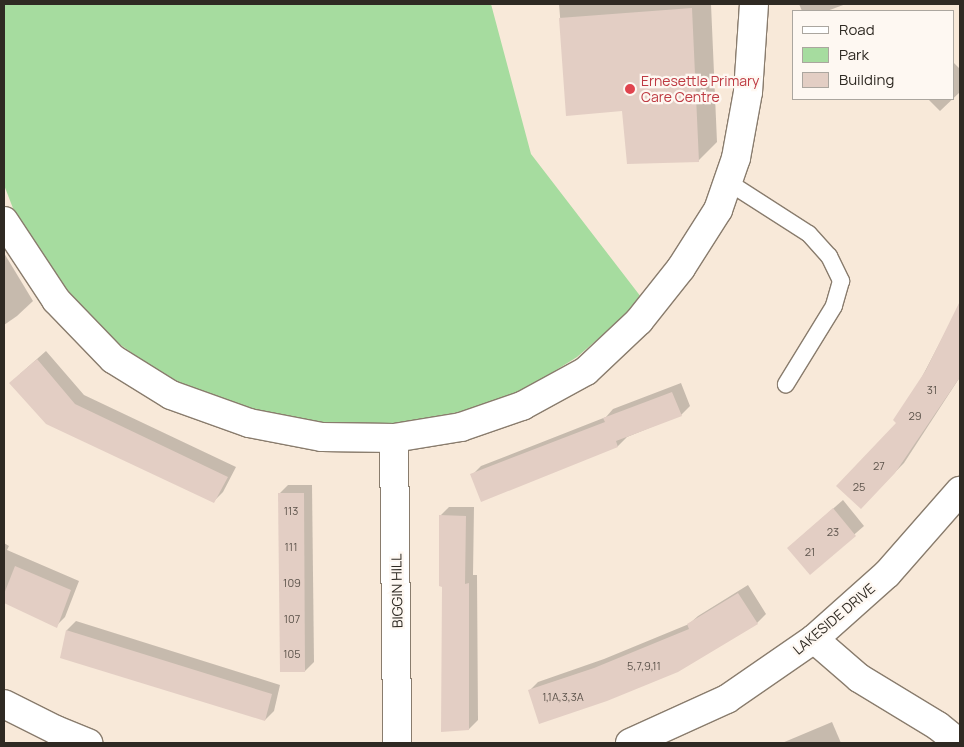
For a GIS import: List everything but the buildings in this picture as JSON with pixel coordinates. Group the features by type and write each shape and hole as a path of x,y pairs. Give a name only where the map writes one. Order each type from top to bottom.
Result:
{"street":[{"path":"4,221 56,300 75,320 113,359 170,395 249,423 322,437 394,438 461,428 522,406 586,371 639,321 681,268 718,210 736,158 748,92 754,4"},
{"name":"BIGGIN HILL","path":"394,438 397,743"},
{"name":"LAKESIDE DRIVE","path":"635,742 727,699 814,639 887,574 960,490"},
{"path":"814,639 859,678 938,726 959,743"},
{"path":"4,704 56,730 89,743"}],"lane":[{"path":"728,182 809,234 829,256 841,281 834,306 786,384"}],"green space":[{"path":"4,4 491,4 531,154 641,297 628,313 577,357 526,389 464,411 394,424 344,424 278,418 235,407 191,389 146,363 111,338 79,304 44,261 16,216 4,185"}],"place":[{"name":"Ernesettle Primary Care Centre","path":"630,89"}]}
